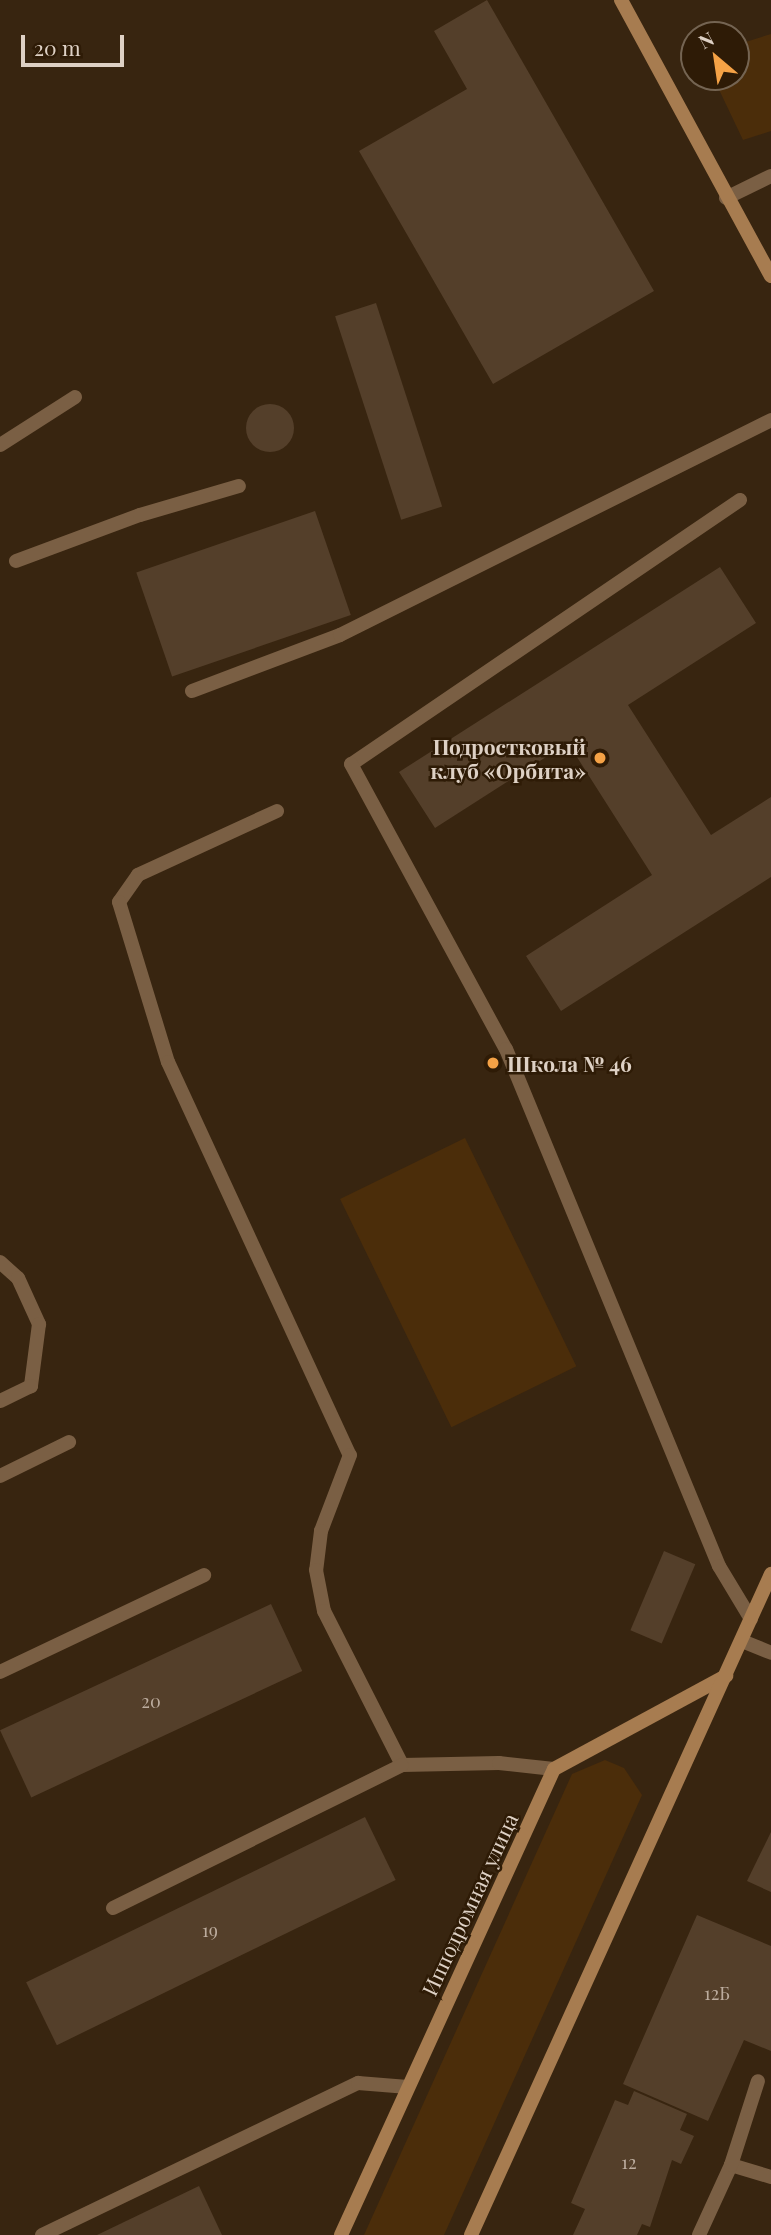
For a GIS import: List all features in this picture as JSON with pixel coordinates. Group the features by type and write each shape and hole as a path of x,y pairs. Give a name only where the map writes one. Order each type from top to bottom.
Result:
{"street":[{"path":"621,0 726,198 771,276"},
{"path":"471,2235 771,1574"},
{"path":"554,1769 726,1676"},
{"name":"Ипподромная улица","path":"341,2235 554,1769"}],"lane":[{"path":"726,198 771,177"},
{"path":"0,445 75,397"},
{"path":"192,691 340,635 771,420"},
{"path":"16,561 140,515 239,486"},
{"path":"740,500 351,764 506,1049 719,1566 751,1619"},
{"path":"277,811 138,875 119,902 168,1062 350,1455 321,1531 316,1570 324,1611 402,1765"},
{"path":"0,1262 18,1278 39,1324 31,1386 0,1401"},
{"path":"0,1476 69,1442"},
{"path":"0,1672 204,1575"},
{"path":"742,1641 771,1653"},
{"path":"113,1908 402,1765 499,1763 554,1769"},
{"path":"699,2235 731,2165 758,2081"},
{"path":"42,2235 358,2083 408,2087"},
{"path":"731,2165 771,2178"}],"shaded area":[{"path":"771,34 771,131 743,140 720,91 750,91 750,41"},
{"path":"465,1138 576,1366 451,1427 340,1199"},
{"path":"605,1760 624,1768 642,1795 444,2235 364,2235 572,1774"}],"building":[{"path":"487,0 654,291 493,384 359,151 467,89 434,31"},
{"path":"376,303 442,507 401,520 335,316"},
{"path":"270,404 287,411 294,428 287,445 270,452 253,445 246,428 253,411"},
{"path":"315,511 351,615 172,677 136,573"},
{"path":"720,567 756,623 628,705 711,835 771,797 771,877 561,1011 526,956 652,875 568,743 435,828 399,772"},
{"path":"664,1551 695,1564 662,1643 630,1630"},
{"path":"271,1604 302,1671 31,1797 0,1730"},
{"path":"365,1817 396,1880 57,2045 26,1982"},
{"path":"771,1832 771,1892 747,1881"},
{"path":"697,1915 771,1946 771,2051 744,2040 708,2121 623,2084"},
{"path":"634,2091 687,2114 680,2130 694,2136 681,2164 672,2160 650,2227 642,2224 637,2235 573,2235 585,2209 571,2203 615,2100 628,2105"},
{"path":"199,2186 222,2235 97,2235"}],"place":[{"name":"Подростковый клуб «Орбита»","path":"600,758"},
{"name":"Школа № 46","path":"493,1063"}]}
